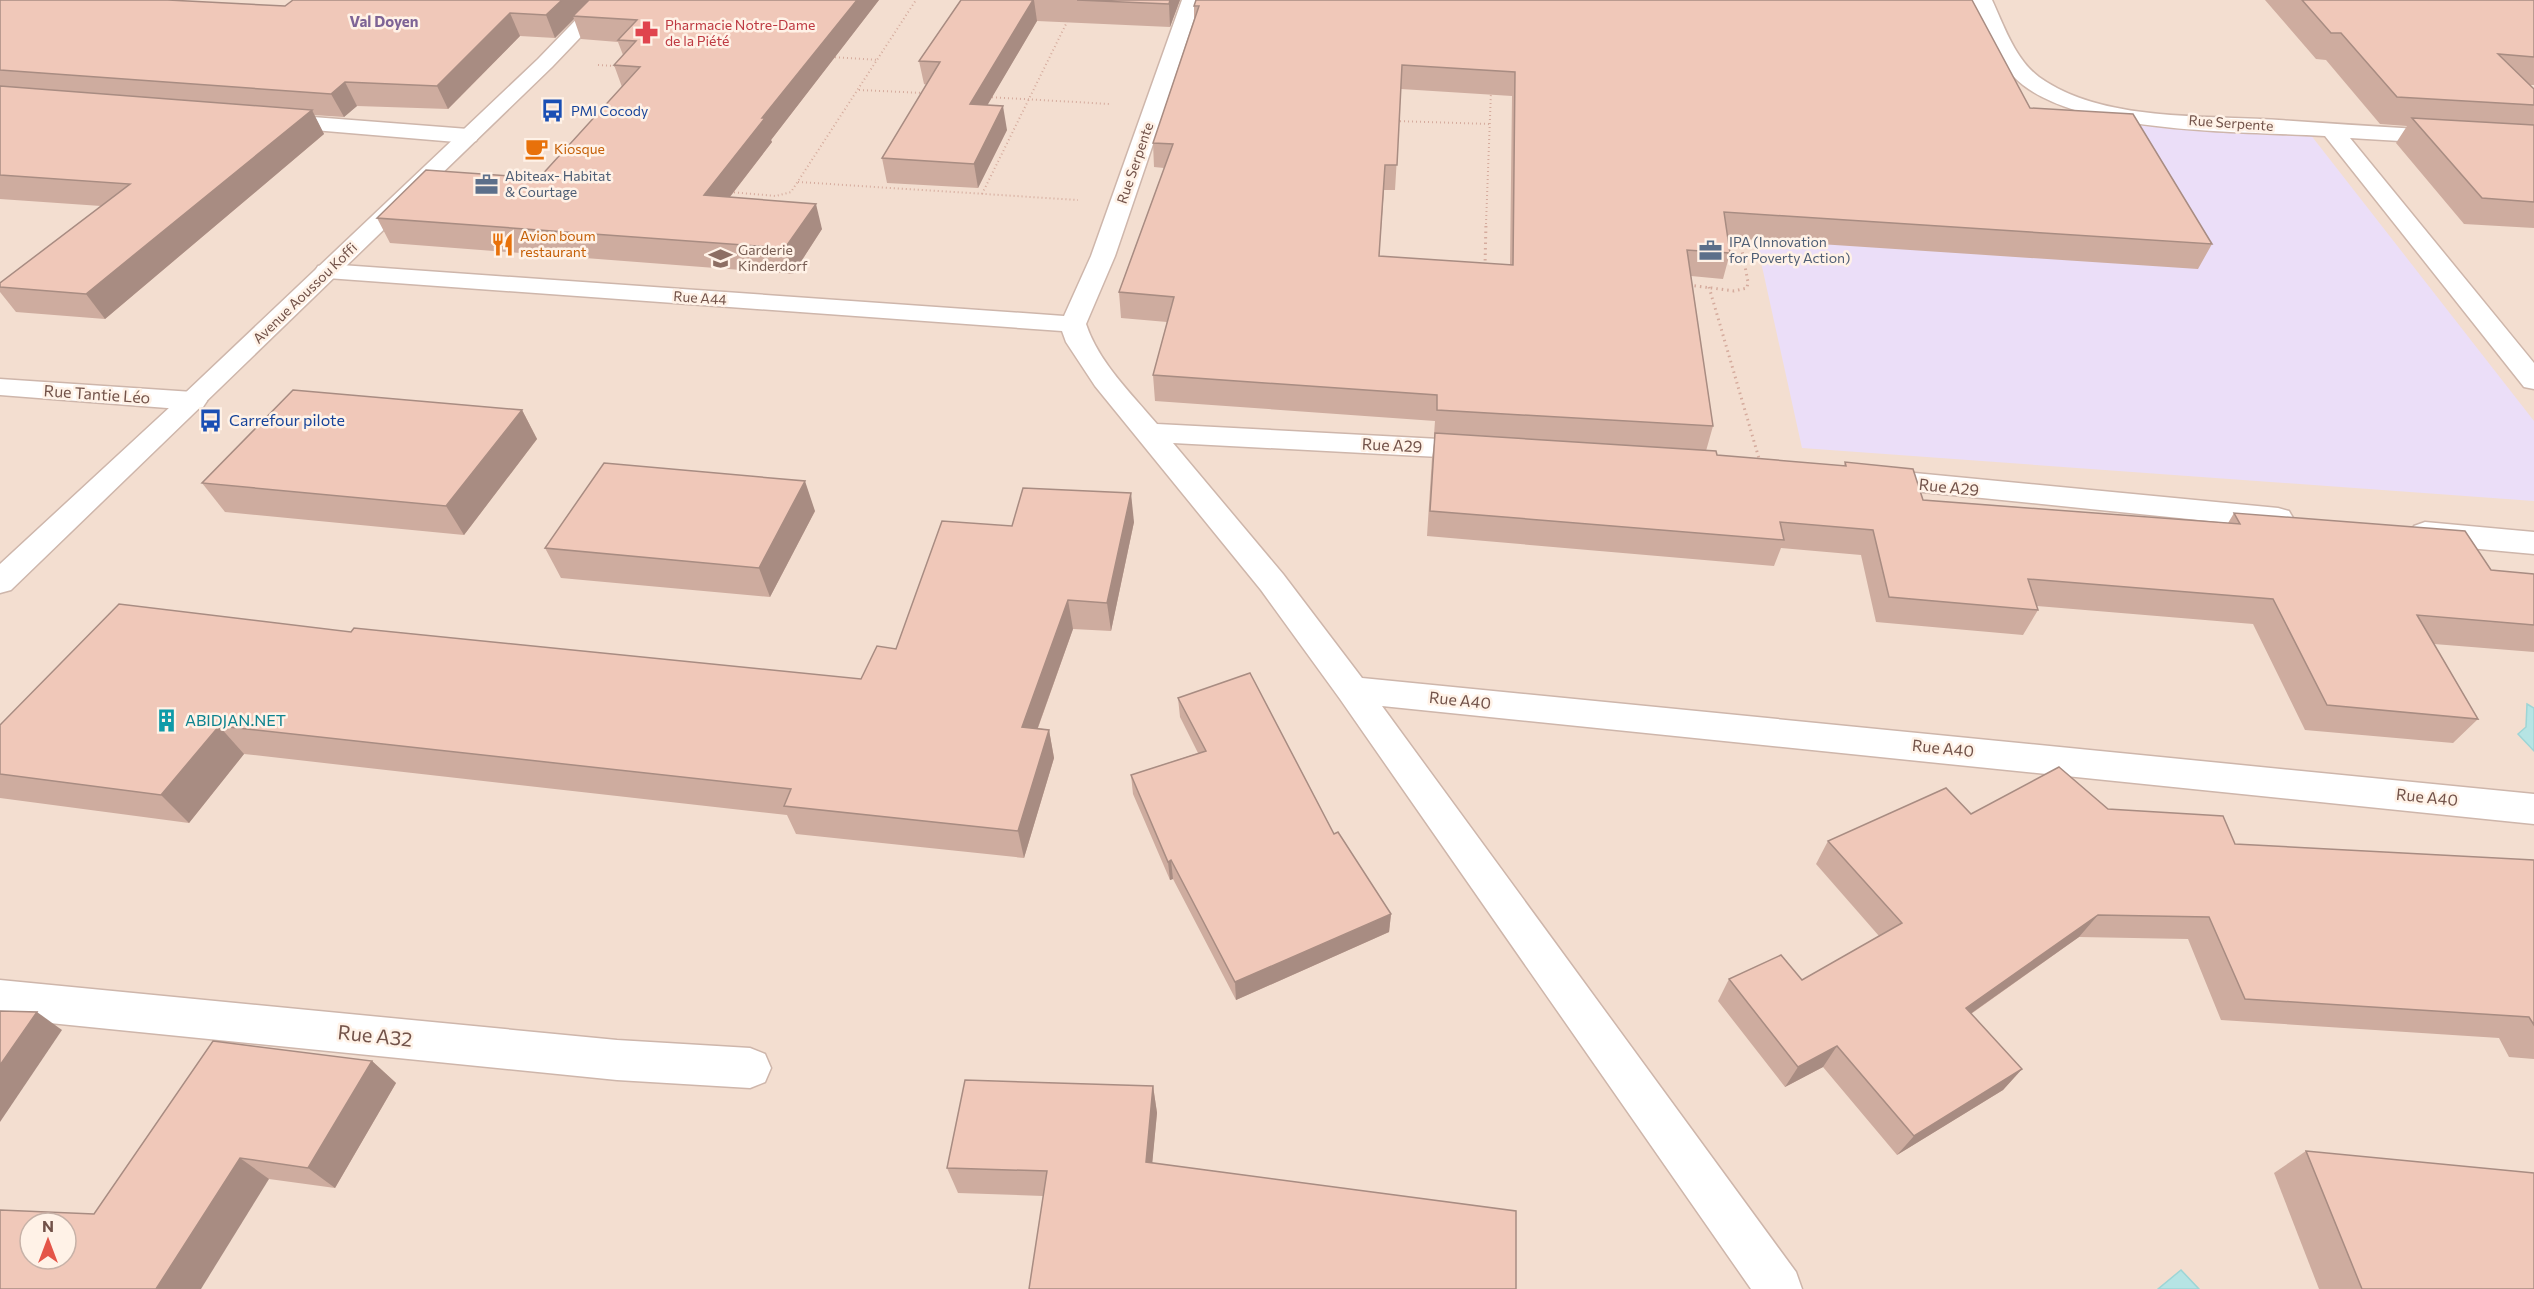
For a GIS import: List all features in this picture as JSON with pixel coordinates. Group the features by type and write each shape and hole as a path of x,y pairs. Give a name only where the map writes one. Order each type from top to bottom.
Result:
{"street":[{"name":"Avenue Aoussou Koffi","path":"0,582 193,401 545,63 606,0"},
{"name":"Rue Serpente","path":"1073,324 1103,256 1192,0"},
{"name":"Rue Serpente","path":"1982,0 2011,59 2030,81 2052,95 2079,105 2148,117 2534,142"},
{"path":"256,120 468,136"},
{"path":"2332,130 2534,381"},
{"name":"Rue A44","path":"327,271 1073,324"},
{"path":"1073,324 1079,342 1105,380 1146,433 1272,582 1352,690 1779,1289"},
{"name":"Rue Tantie Léo","path":"0,387 193,401"},
{"name":"Rue A29","path":"1146,433 1501,452"},
{"name":"Rue A29","path":"1845,477 2308,521"},
{"path":"2403,530 2534,543"},
{"name":"Rue A40","path":"1352,690 2534,809"},
{"name":"Rue A32","path":"0,999 606,1058 750,1068"}],"path":[{"path":"721,191 776,196 790,192 916,0"},
{"path":"982,194 1068,20"},
{"path":"820,57 878,60"},
{"path":"545,63 623,66"},
{"path":"1474,265 1485,266 1491,90"},
{"path":"797,182 1121,203"},
{"path":"1686,285 1734,291 1747,288 1749,282 1739,235"},
{"path":"1709,287 1762,468"}],"shaded area":[{"path":"0,0 2534,0 2534,1289 0,1289"},
{"path":"1726,103 2310,134 2534,421 2534,501 1802,448"}],"water":[{"path":"2527,704 2534,708 2534,751 2518,734 2526,727"},
{"path":"2181,1270 2199,1289 2158,1289"}],"building":[{"path":"0,0 168,0 285,6 293,0 562,0 546,15 510,13 437,86 345,82 331,94 0,70"},
{"path":"589,0 857,0 762,118 765,118 704,195 816,204 785,248 377,218 426,170 539,178 640,67 614,65 636,41 618,40 637,20 573,16"},
{"path":"961,0 1033,0 970,104 1003,106 974,164 882,158 940,62 919,61"},
{"path":"1077,0 1170,0 1169,4"},
{"path":"1196,0 1972,0 2030,108 2133,114 2212,244 1724,212 1730,253 1687,250 1713,426 1437,410 1437,395 1153,375 1174,297 1119,292 1173,144 1153,143 1199,6 1194,6","holes":["1402,65 1515,72 1513,265 1379,256 1385,165 1397,165"]},
{"path":"2302,0 2534,0 2534,57 2498,54 2534,89 2534,105 2397,97 2341,33 2331,33"},
{"path":"0,86 312,110 86,294 0,287 0,283 130,184 0,175"},
{"path":"2412,118 2534,125 2534,202 2482,198"},
{"path":"293,390 522,410 446,506 202,483"},
{"path":"1435,433 1716,451 1717,455 1846,466 1845,462 1913,469 1923,500 2240,524 2234,513 2465,531 2491,570 2534,574 2534,625 2417,615 2478,719 2327,705 2273,599 2028,579 2038,610 1889,597 1873,530 1780,522 1784,540 1430,511"},
{"path":"604,463 805,481 759,568 545,548"},
{"path":"1023,488 1131,493 1107,603 1068,600 1022,727 1049,730 1018,831 784,806 791,789 219,726 161,795 0,774 0,725 119,604 351,632 354,628 861,679 877,646 896,649 942,521 1012,526"},
{"path":"1250,673 1334,834 1338,832 1391,914 1235,982 1171,860 1168,862 1131,775 1206,751 1178,698"},
{"path":"2059,767 2108,809 2223,816 2235,844 2534,860 2534,1025 2529,1017 2245,999 2209,917 2098,915 1966,1008 2022,1069 1914,1136 1837,1046 1798,1067 1729,979 1781,955 1802,980 1902,923 1828,841 1946,788 1971,814"},
{"path":"0,1011 37,1012 0,1065"},
{"path":"213,1041 372,1061 308,1168 240,1158 156,1289 0,1289 0,1210 24,1211 18,1211 18,1271 78,1271 78,1213 94,1214"},
{"path":"965,1080 1153,1086 1146,1162 1516,1211 1516,1289 1029,1289 1047,1171 947,1168"},
{"path":"2306,1151 2534,1173 2534,1289 2362,1289"}],"place":[{"name":"Pharmacie Notre-Dame de la Piété","path":"647,33"},
{"name":"PMI Cocody","path":"553,111"},
{"name":"Kiosque","path":"536,149"},
{"name":"Abiteax- Habitat & Courtage","path":"487,184"},
{"name":"Avion boum restaurant","path":"502,244"},
{"name":"IPA (Innovation for Poverty Action)","path":"1711,250"},
{"name":"Garderie Kinderdorf","path":"720,258"},
{"name":"Carrefour pilote","path":"211,420"},
{"name":"ABIDJAN.NET","path":"167,720"}],"district":[{"name":"Val Doyen","path":"384,22"}]}
